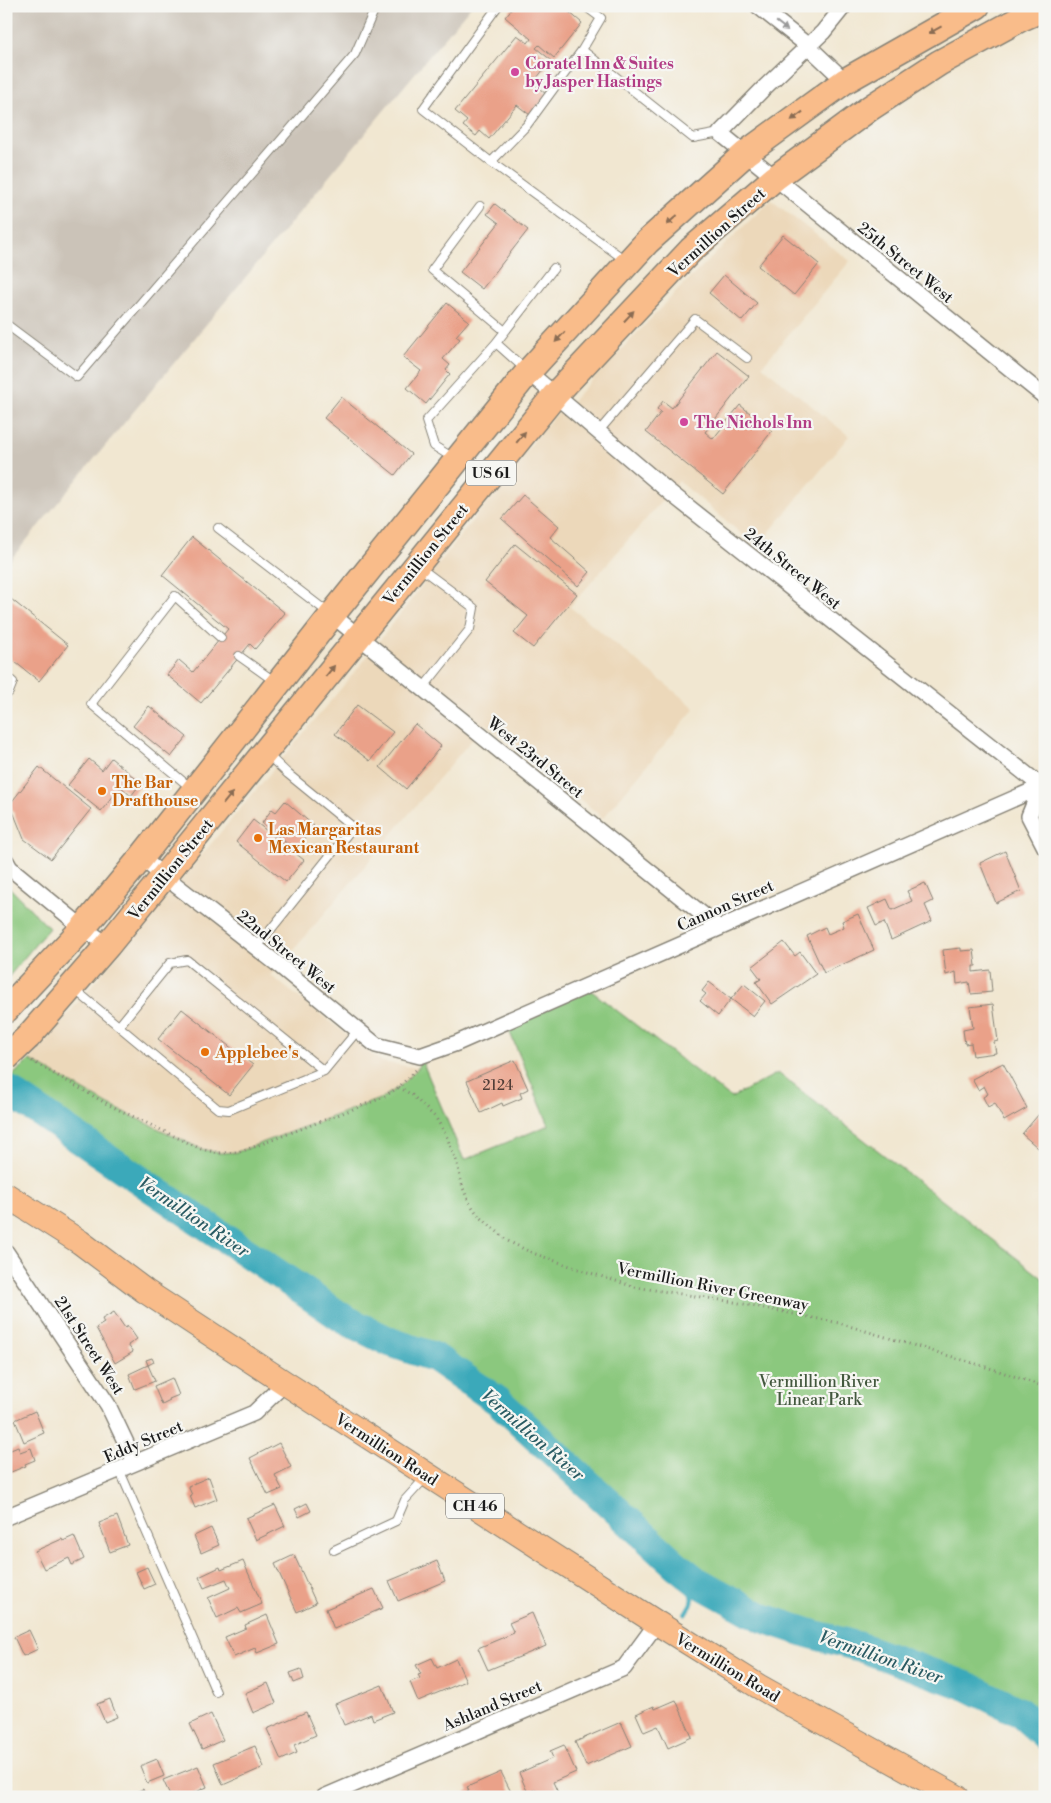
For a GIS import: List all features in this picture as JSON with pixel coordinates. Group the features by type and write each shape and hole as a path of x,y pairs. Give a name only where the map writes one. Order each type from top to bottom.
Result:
{"highway":[{"name":"Vermillion Street","path":"6,1010 83,928 528,372 648,242 746,153 845,81 977,6"},
{"name":"Vermillion Street","path":"21,1052 555,395 691,250 775,178 870,108 939,63 1020,19 1045,8"}],"main road":[{"name":"Vermillion Road","path":"6,1195 80,1242 145,1291 657,1623 758,1686 957,1797"}],"street":[{"path":"758,6 807,45 845,81"},
{"path":"720,133 822,32 844,6"},
{"name":"25th Street West","path":"720,133 1045,398"},
{"name":"24th Street West","path":"528,372 668,490 1043,787"},
{"name":"West 23rd Street","path":"332,615 718,927"},
{"path":"1043,787 1028,816 1045,847"},
{"name":"Cannon Street","path":"420,1056 457,1043 718,927 1043,787"},
{"name":"22nd Street West","path":"140,858 256,948 376,1045 420,1056"},
{"path":"6,861 10,868 83,928 108,945"},
{"name":"21st Street West","path":"6,1252 108,1405 135,1462"},
{"name":"Eddy Street","path":"6,1517 254,1414 285,1383"},
{"name":"Ashland Street","path":"324,1797 624,1668 657,1623"}],"lane":[{"path":"6,324 77,377 355,54 376,6"},
{"path":"498,6 423,109 491,162 628,263"},
{"path":"491,162 527,125 582,50 601,18 586,6"},
{"path":"582,50 693,138 720,133"},
{"path":"480,206 432,270 505,331"},
{"path":"457,460 434,446 426,422 496,343 554,268"},
{"path":"598,431 695,319 747,358"},
{"path":"496,343 528,372"},
{"path":"218,528 332,615"},
{"path":"416,564 474,608 470,629 423,688"},
{"path":"194,791 91,704 175,596 220,638"},
{"path":"239,656 278,684"},
{"path":"6,676 13,682 6,695"},
{"path":"256,948 353,827 264,752"},
{"path":"119,1026 170,964 187,960 324,1071"},
{"path":"72,987 218,1109 229,1110 324,1071 358,1030"},
{"path":"119,1470 216,1692"},
{"path":"334,1550 396,1521 405,1500 427,1475"}],"path":[{"path":"21,1052 109,1105 201,1149 219,1153 238,1152 382,1098 399,1086 418,1068 420,1056"},
{"name":"Vermillion River Greenway","path":"399,1086 412,1095 436,1118 446,1135 466,1195 478,1216 508,1241 530,1252 635,1287 734,1302 839,1323 996,1370 1045,1387"}],"shaded area":[{"path":"6,6 471,6 6,565"},
{"path":"771,200 850,261 762,366 849,436 757,547 679,481 570,607 695,708 603,818 486,723 280,966 270,975 382,1062 418,1068 399,1087 382,1098 251,1148 238,1152 219,1153 201,1149 109,1105 30,1060 359,667 546,425 573,400 682,286"}],"green space":[{"path":"6,884 49,928 6,980"},
{"name":"Vermillion River Linear Park","path":"585,986 731,1098 778,1073 1045,1280 1045,1735 1019,1712 969,1687 860,1647 763,1618 696,1581 676,1565 498,1401 434,1357 390,1342 344,1319 6,1089 6,1081 30,1060 109,1105 201,1149 219,1153 237,1152 382,1098 399,1087 418,1068 420,1056 464,1160 549,1125 505,1021"}],"building":[{"name":"Coratel Inn & Suites by Jasper Hastings","path":"514,6 562,6 582,23 554,58 539,45 536,48 551,60 533,83 547,95 530,115 517,105 489,139 480,131 476,136 463,126 467,121 455,111 517,35 528,43 531,39 505,17"},
{"path":"495,204 528,230 482,289 460,272 499,223 487,214"},
{"path":"783,235 819,264 794,295 758,266"},
{"path":"724,275 757,303 742,321 709,293"},
{"path":"447,303 469,321 456,336 460,339 443,359 450,365 446,370 450,374 426,404 407,388 421,371 403,357"},
{"name":"The Nichols Inn","path":"717,351 749,376 705,432 713,439 740,405 772,431 723,494 646,432 661,412 657,409 663,401 672,408"},
{"path":"341,397 411,454 395,475 324,418"},
{"path":"523,495 559,526 550,537 590,572 578,586 502,519"},
{"path":"192,537 285,613 255,649 250,644 201,703 167,675 179,660 193,672 228,629 162,575"},
{"path":"515,544 577,594 533,648 514,633 528,616 485,582"},
{"path":"6,595 68,645 39,681 6,655"},
{"path":"357,705 393,732 370,761 335,734"},
{"path":"149,706 187,737 171,757 133,726"},
{"path":"415,724 441,746 406,789 380,767"},
{"path":"111,758 141,783 131,796 121,787 101,811 68,785 89,759 102,770"},
{"path":"39,767 91,809 51,859 24,839 10,804"},
{"path":"285,801 314,826 295,850 262,823 272,809 276,812"},
{"path":"253,820 304,860 286,882 236,842"},
{"path":"1005,851 1021,891 996,903 980,863"},
{"path":"925,883 933,901 925,905 932,921 891,940 884,922 876,926 868,908 887,899 892,910 912,901 907,891"},
{"path":"858,914 874,950 824,973 807,936 825,927 828,934 844,927 842,921"},
{"path":"784,942 795,956 800,952 816,974 772,1004 756,982 761,979 752,967"},
{"path":"961,948 961,951 974,950 976,966 973,966 973,972 990,970 992,992 971,994 969,982 957,984 956,972 946,975 943,950"},
{"path":"709,982 731,999 718,1016 700,1001 706,994 702,991"},
{"path":"744,984 765,1001 753,1016 731,999"},
{"path":"993,1004 998,1041 994,1042 996,1053 973,1056 971,1043 965,1044 963,1030 973,1028 970,1007"},
{"name":"Applebee's","path":"182,1009 253,1065 229,1095 158,1039"},
{"path":"515,1060 528,1089 520,1093 522,1098 503,1106 502,1103 481,1113 467,1081"},
{"path":"1003,1063 1027,1108 1004,1121 995,1103 988,1107 983,1097 988,1094 984,1086 978,1090 972,1079"},
{"path":"1039,1114 1045,1120 1045,1154 1022,1134"},
{"path":"114,1312 125,1328 128,1326 137,1339 128,1345 133,1352 115,1363 96,1328 104,1323 102,1319"},
{"path":"152,1358 154,1362 148,1365 146,1360"},
{"path":"148,1365 155,1381 135,1389 129,1374"},
{"path":"172,1378 179,1395 169,1399 170,1401 162,1405 154,1386"},
{"path":"35,1411 44,1433 24,1442 15,1420"},
{"path":"279,1443 291,1467 275,1475 282,1489 268,1495 250,1458"},
{"path":"18,1447 20,1452 31,1448 35,1460 6,1474 6,1452"},
{"path":"209,1477 217,1499 195,1508 188,1486"},
{"path":"307,1503 311,1511 299,1517 295,1509"},
{"path":"275,1505 285,1526 256,1540 246,1518"},
{"path":"117,1516 128,1545 110,1552 99,1523"},
{"path":"211,1528 219,1545 201,1553 194,1536"},
{"path":"74,1536 84,1559 72,1565 69,1558 44,1569 35,1551 62,1539 63,1541"},
{"path":"294,1555 316,1603 297,1612 275,1564"},
{"path":"243,1561 262,1604 241,1613 238,1608 217,1618 208,1598 230,1588 226,1579 204,1588 199,1577 220,1567 221,1570"},
{"path":"437,1561 445,1581 398,1601 389,1581"},
{"path":"147,1567 155,1584 144,1589 136,1572"},
{"path":"374,1589 383,1608 334,1629 326,1609"},
{"path":"532,1613 546,1646 488,1670 478,1648 514,1633 509,1623"},
{"path":"267,1615 279,1644 257,1653 255,1648 234,1657 225,1637 246,1628 245,1625"},
{"path":"29,1630 38,1649 23,1656 14,1637"},
{"path":"432,1658 437,1668 456,1659 466,1681 418,1701 410,1682 420,1678 418,1675 421,1674 416,1665"},
{"path":"301,1669 304,1679 294,1683 290,1673"},
{"path":"268,1683 276,1703 253,1713 245,1693"},
{"path":"382,1685 393,1712 373,1720 371,1714 344,1725 335,1704"},
{"path":"110,1699 117,1717 105,1722 97,1704"},
{"path":"676,1700 692,1737 668,1748 658,1726 644,1732 636,1714 654,1706 655,1709"},
{"path":"306,1712 316,1735 294,1745 297,1753 281,1760 267,1729"},
{"path":"211,1714 223,1740 202,1749 190,1724"},
{"path":"621,1722 632,1746 586,1766 575,1742"},
{"path":"564,1745 576,1772 553,1782 560,1797 539,1797 536,1789 528,1793 519,1773 553,1758 550,1751"},
{"path":"255,1746 264,1767 223,1785 214,1763"},
{"path":"157,1759 164,1776 147,1783 140,1766"},
{"path":"198,1766 207,1787 185,1797 171,1797 163,1780"},
{"path":"501,1772 512,1794 506,1797 457,1797 469,1791 467,1787"},
{"path":"143,1789 146,1797 124,1797"}],"waterway":[{"name":"Vermillion River","path":"6,1089 344,1319 390,1342 434,1357 498,1401 676,1565 696,1581 763,1618 860,1647 969,1687 1019,1712 1045,1735"},
{"path":"685,1614 691,1604 696,1581"}],"place":[{"name":"Coratel Inn & Suites by Jasper Hastings","path":"515,72"},
{"name":"The Nichols Inn","path":"684,422"},
{"name":"The Bar Drafthouse","path":"102,791"},
{"name":"Las Margaritas Mexican Restaurant","path":"258,838"},
{"name":"Applebee's","path":"205,1052"}]}
